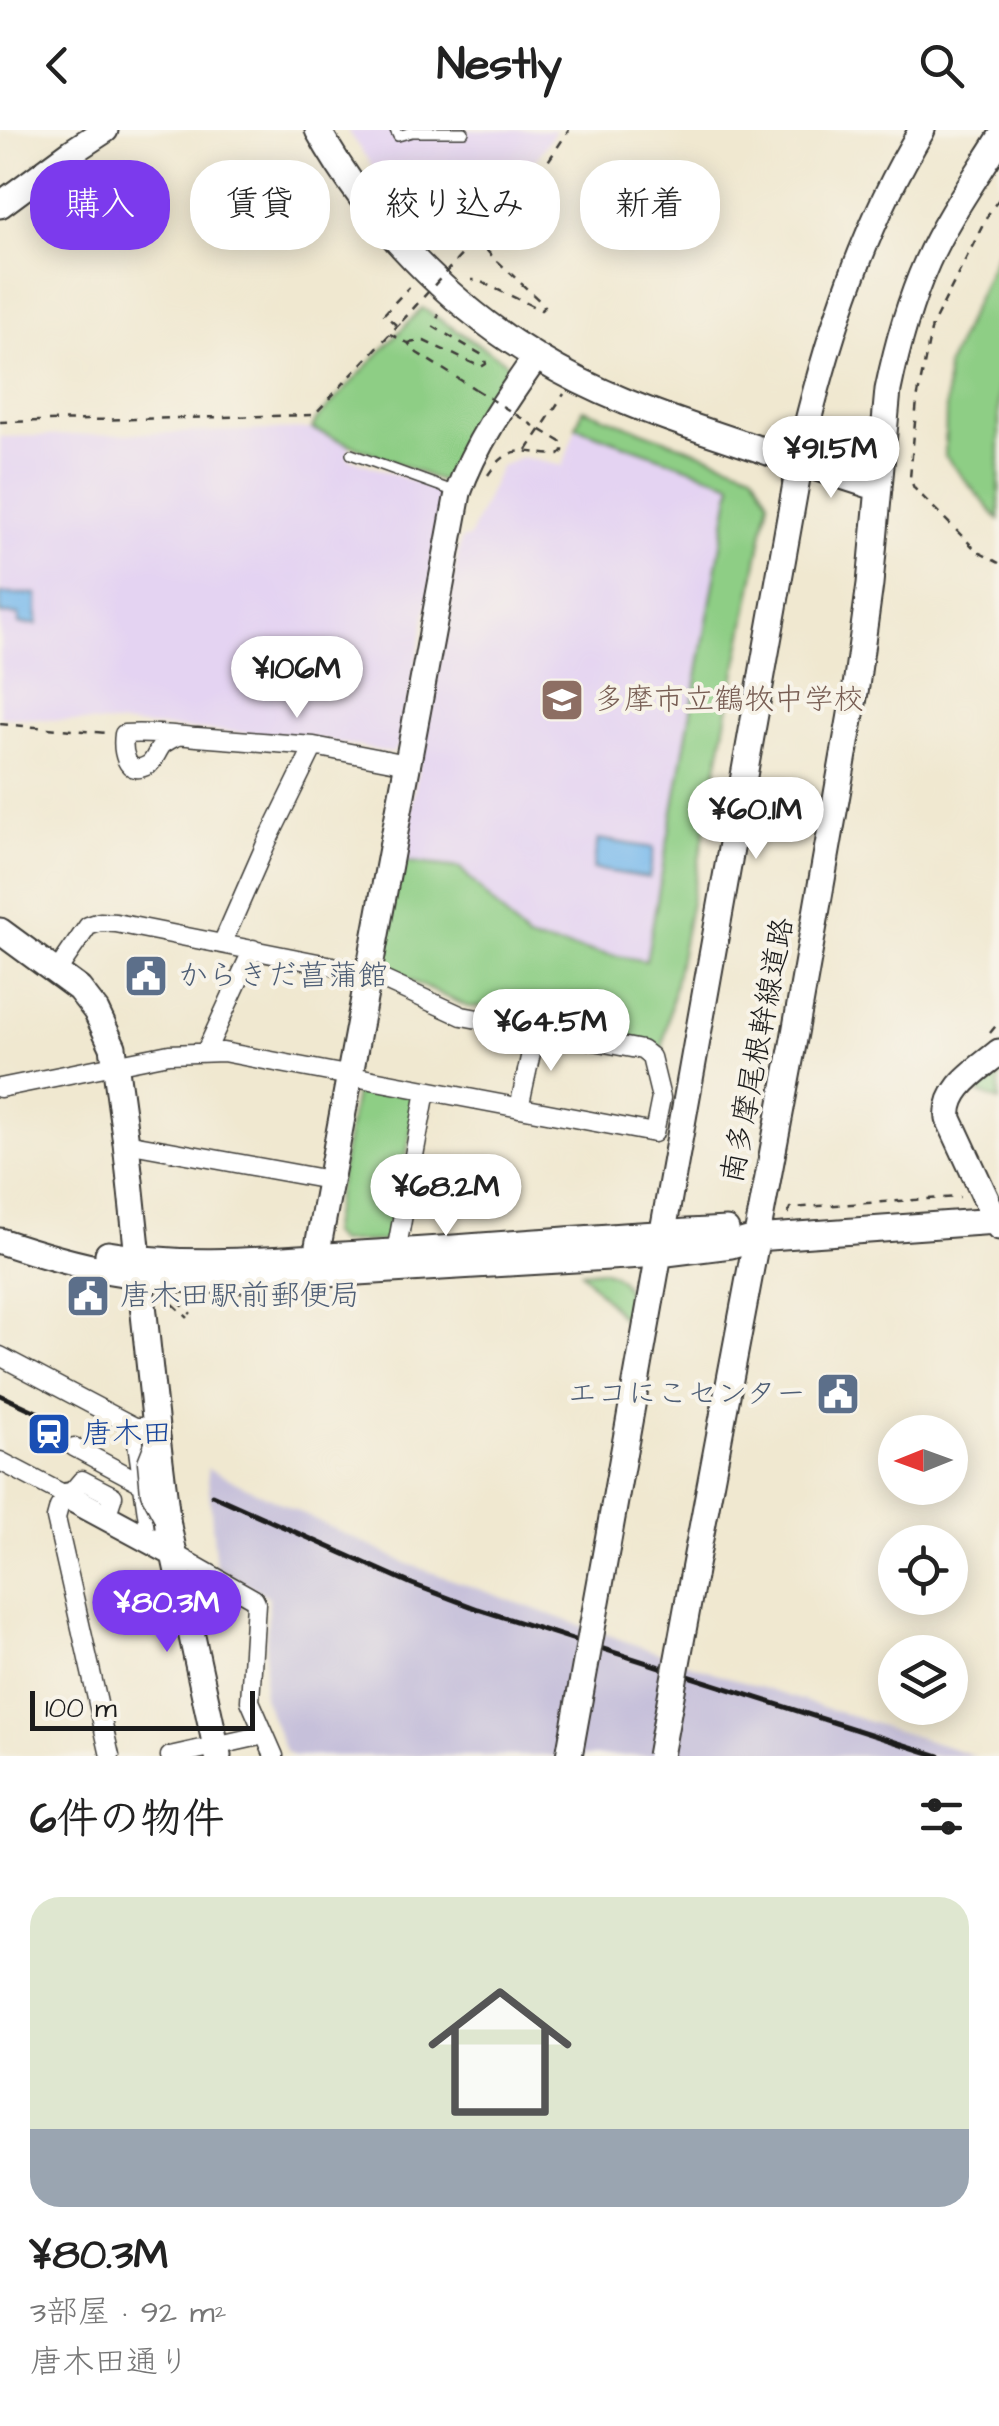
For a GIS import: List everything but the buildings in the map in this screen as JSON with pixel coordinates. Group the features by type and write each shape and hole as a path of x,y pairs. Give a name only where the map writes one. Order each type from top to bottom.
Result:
{"main road":[{"path":"0,206 105,130"},
{"path":"318,130 353,186 425,268 469,308 536,357 654,414 879,488"},
{"name":"南多摩尾根幹線道路","path":"568,1756 799,462 821,368 845,292 885,198 922,130"},
{"name":"南多摩尾根幹線道路","path":"660,1756 856,686 888,390 908,311 934,247 999,140"},
{"path":"316,1257 458,493 478,447 536,357"},
{"path":"0,931 79,988 108,1033 126,1143 139,1268 149,1434 161,1532 217,1751"},
{"path":"0,1241 72,1264 139,1268 172,1262 396,1252 661,1243 731,1245 755,1238 998,1224 949,1119 948,1108 950,1096 999,1052"},
{"path":"0,1222 184,1281 661,1243"},
{"path":"67,1496 106,1517 161,1532"}],"street":[{"path":"178,736 164,743 151,763 140,767 127,762 123,755 124,734 178,736 314,746 407,764"},
{"path":"222,944 314,746"},
{"path":"0,1088 169,1054 223,1052 654,1133 661,1098 651,1058 642,1050 462,1016 368,972 100,922 88,926 56,970"},
{"path":"206,1051 253,950"},
{"path":"520,1108 536,1030"},
{"path":"396,1252 426,1091"},
{"path":"126,1143 329,1180"},
{"path":"0,1356 149,1434 144,1485 161,1532 256,1603 250,1701 274,1756"},
{"path":"74,1447 144,1485"},
{"path":"0,1460 67,1496 56,1518 110,1756"},
{"path":"170,1756 217,1751 264,1735"}],"lane":[{"path":"395,130 398,136 412,132 464,132"},
{"path":"351,454 458,493"}],"path":[{"path":"549,160 569,130"},
{"path":"999,199 932,326 918,400 910,478 914,488 978,552 999,564"},
{"path":"0,422 314,415 466,250"},
{"path":"470,280 542,310 546,306 487,250"},
{"path":"397,326 384,314 409,287"},
{"path":"408,343 424,341 481,367 486,364 484,356 434,327 439,314"},
{"path":"390,334 562,444 564,450 559,455 510,452 500,458 487,476"},
{"path":"526,452 565,392"},
{"path":"0,724 124,734"},
{"path":"785,1220 790,1208 971,1196"},
{"path":"176,1300 191,1314"}],"shaded area":[{"path":"347,130 556,130 535,160 368,160"},
{"name":"多摩市立鶴牧中学校","path":"576,427 732,483 646,961 528,940 460,868 401,861 461,539 469,538 500,467 521,457 563,466"},
{"path":"312,429 350,446 348,458 439,491 446,506 400,746 392,753 314,738 0,716 0,437"},
{"path":"207,1468 408,1564 715,1673 976,1756 293,1756 285,1750 263,1697 269,1597 216,1566"}],"green space":[{"path":"999,248 999,520 945,456 947,366"},
{"path":"422,308 507,363 509,376 469,438 452,477 440,481 312,429 317,419"},
{"path":"583,409 753,472 769,500 660,1061 652,1043 593,1031 595,1008 468,1007 385,969 380,959 401,861 460,868 528,940 646,961 732,483 576,427"},
{"path":"999,1065 999,1101 973,1090"},
{"path":"365,1086 412,1095 416,1105 392,1234 387,1241 338,1242 330,1233 355,1093"},
{"path":"601,1270 617,1277 626,1289 629,1303 624,1320 581,1272"}],"water":[{"path":"0,594 37,594 37,624 19,624 19,615 0,614"},
{"path":"598,839 654,848 649,878 593,869"}],"railway":[{"path":"0,1395 43,1415"},
{"path":"212,1495 412,1584 478,1609 939,1756"}],"place":[{"name":"多摩市立鶴牧中学校","path":"562,700"},
{"name":"からきだ菖蒲館","path":"146,976"},
{"name":"唐木田駅前郵便局","path":"88,1296"},
{"name":"エコにこセンター","path":"838,1394"},
{"name":"唐木田","path":"49,1434"}]}
